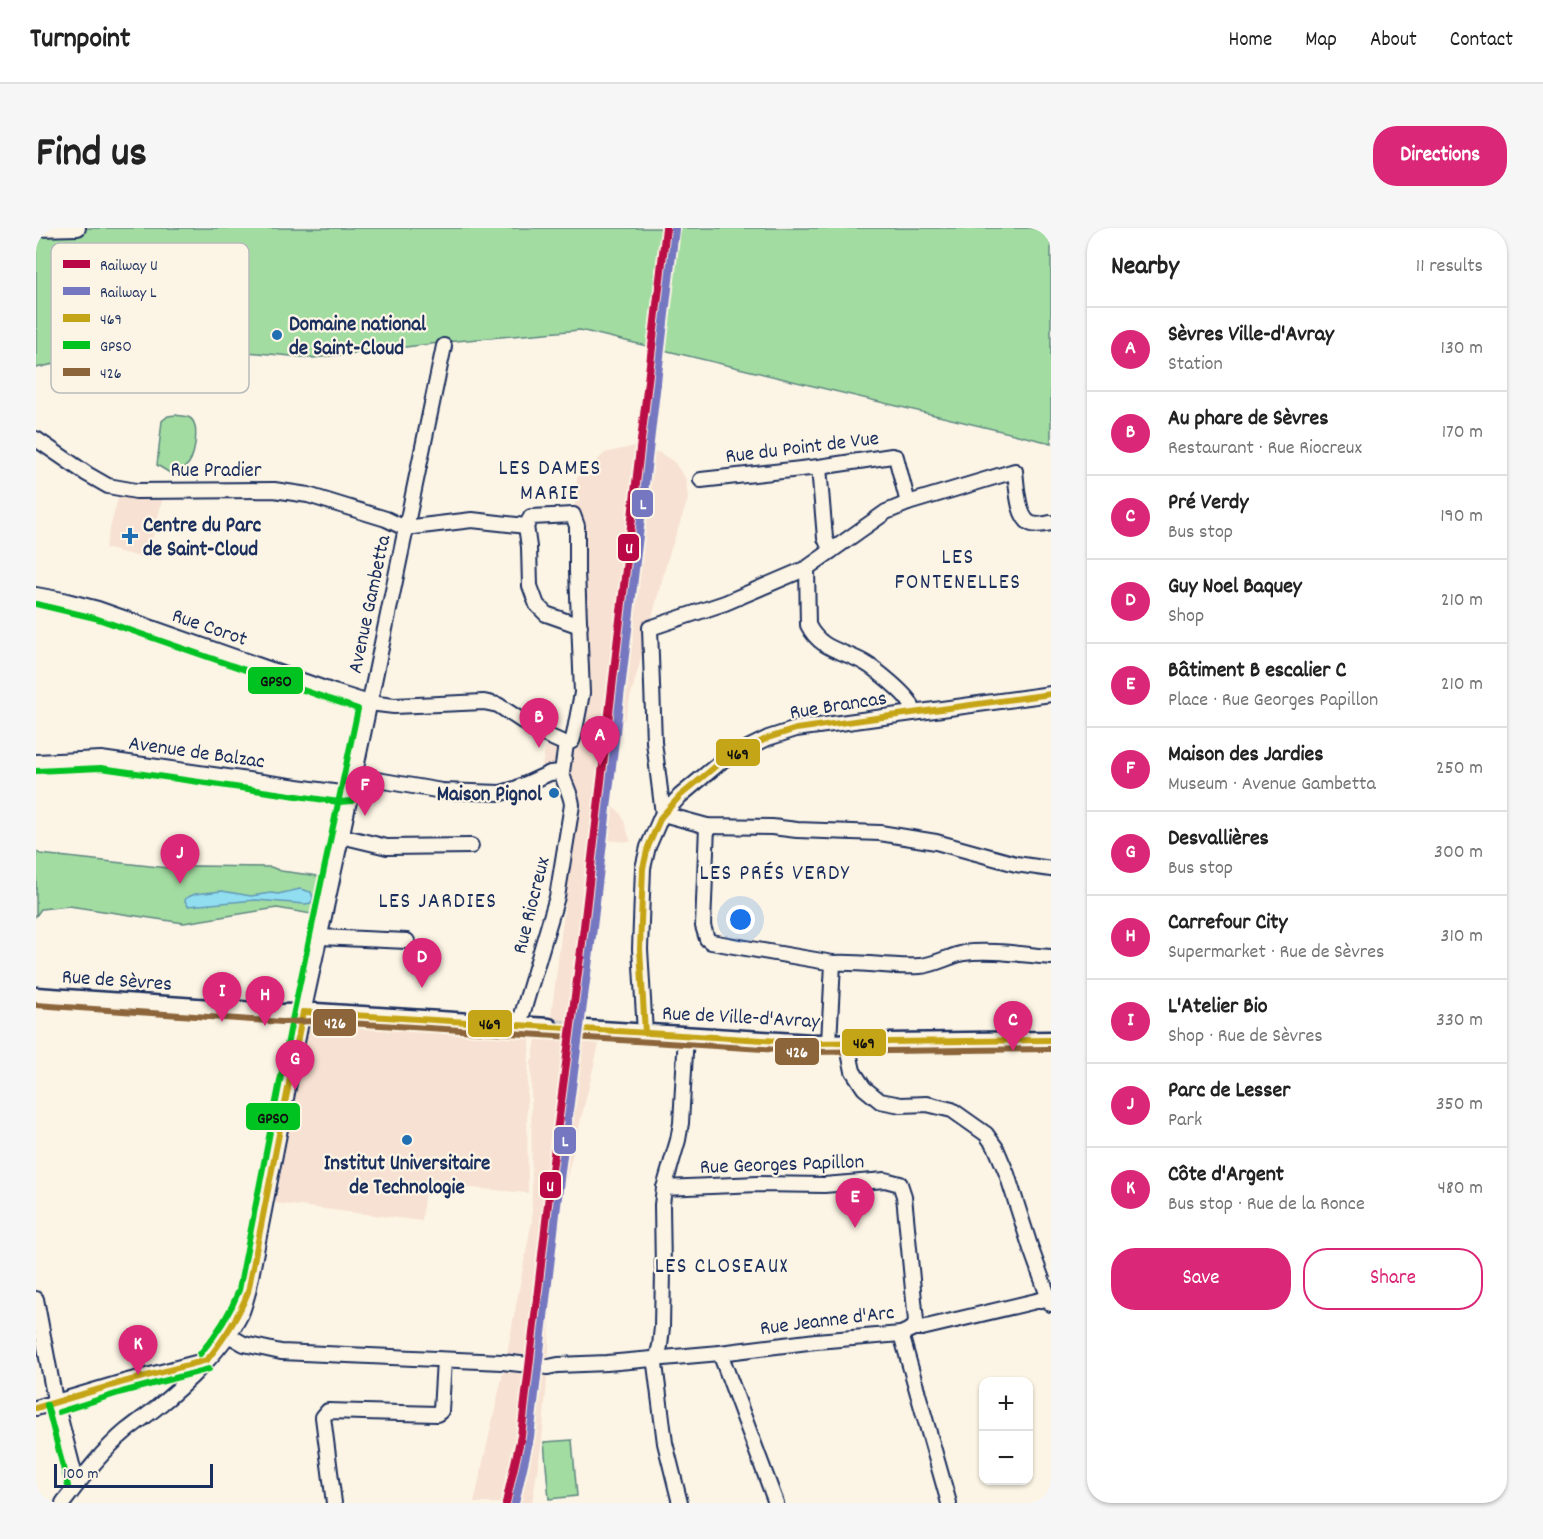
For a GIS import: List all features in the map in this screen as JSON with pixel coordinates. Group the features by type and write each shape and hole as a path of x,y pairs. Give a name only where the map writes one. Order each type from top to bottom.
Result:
{"main road":[{"name":"Rue de Sèvres","path":"36,996 283,1013 303,1012 549,1027"},
{"name":"Rue de Ville-d'Avray","path":"585,1029 829,1043 1051,1040"}],"street":[{"path":"36,229 78,228"},
{"name":"Avenue Gambetta","path":"63,1503 94,1463 125,1431 156,1408 207,1360 228,1335 241,1312 248,1292 303,1012 444,346"},
{"name":"Rue Pradier","path":"36,439 108,486 136,491 274,490 308,495 386,519 405,528"},
{"name":"Rue du Point de Vue","path":"701,480 819,467 892,456 896,457 908,503"},
{"path":"819,467 825,538 831,552"},
{"path":"1051,523 1034,525 1028,522 1021,513 1015,471 908,503 886,512 807,568 725,603 650,628 654,742 663,814 707,826 880,833 936,842 1016,864 1051,868"},
{"path":"566,744 572,741 582,693 580,626 577,572 577,526 573,515 531,517 526,526 530,585 537,605 546,614 580,626"},
{"path":"405,528 472,520 526,526"},
{"path":"807,568 808,625 812,633 833,650 867,664 903,694 912,706 913,713"},
{"name":"Rue Corot","path":"36,595 98,609 369,703"},
{"name":"Rue Brancas","path":"645,1033 640,949 643,868 648,847 663,814 680,796 723,760 768,738 796,729 1051,694"},
{"path":"369,703 394,706 475,702 498,705 539,732 566,744"},
{"path":"354,776 442,791 501,793 550,773 562,772 566,744"},
{"name":"Avenue de Balzac","path":"36,762 101,759 340,793 351,792"},
{"name":"Rue Riocreux","path":"519,1025 557,897 572,805 562,772"},
{"path":"707,826 703,926 707,939 711,942 832,963 849,962 893,966 923,966 963,953 980,952 1051,957"},
{"path":"341,836 387,847 471,846"},
{"path":"320,936 407,941"},
{"path":"829,1043 832,963"},
{"path":"680,1503 665,1443 655,1364 662,1327 662,1205 664,1188 681,1122 686,1035"},
{"path":"850,1043 853,1071 864,1088 880,1101 901,1105 927,1104 952,1110 986,1134 996,1148 1007,1174 1047,1282 1050,1301"},
{"name":"Rue Georges Papillon","path":"664,1188 758,1184 824,1185 885,1180 900,1184 904,1196 916,1321 908,1331"},
{"path":"36,1299 56,1403 77,1484"},
{"name":"Rue Jeanne d'Arc","path":"228,1335 244,1344 281,1352 548,1367 720,1353 908,1331 1050,1301"},
{"path":"908,1331 949,1503"},
{"path":"720,1353 776,1503"},
{"path":"36,1408 207,1360"},
{"path":"334,1503 323,1417 328,1411 437,1414 441,1411 444,1360"}],"shaded area":[{"path":"635,446 660,453 674,462 686,479 688,499 668,558 624,721 618,720 610,805 620,812 631,842 604,840 585,1038 600,1040 554,1231 548,1367 542,1441 532,1503 474,1503 505,1364 532,1220 531,1062 538,1034 549,1034 578,798 576,788 539,779 548,736 572,741 585,688 574,512 577,478 605,453"},
{"name":"Centre du Parc de Saint-Cloud","path":"119,494 163,497 147,559 105,548"},
{"name":"Institut Universitaire de Technologie","path":"314,1022 531,1036 527,1096 528,1193 425,1184 422,1221 275,1203 308,1026"}],"green space":[{"name":"Domaine national de Saint-Cloud","path":"36,228 1051,228 1051,443 580,330 456,341 313,358 249,352 249,243 51,243 51,365 36,368"},
{"path":"168,416 190,418 196,433 191,459 186,467 175,476 157,465 162,421"},
{"path":"36,851 40,854 168,868 271,867 281,871 325,877 317,915 277,908 184,923 69,906 41,909 36,916"},
{"path":"572,1440 577,1496 549,1499 544,1442"}],"water":[{"path":"300,889 311,892 313,898 311,903 256,900 188,906 185,901 186,898 195,894 222,891 251,896 278,894"}],"tunnel":[{"path":"549,1027 585,1029"}],"rail line":[{"name":"U","path":"506,1503 521,1436 552,1170 583,935 666,228"},
{"name":"L","path":"515,1503 530,1437 561,1171 592,936 675,229"}],"transit line":[{"name":"GPSO","path":"36,604 95,618 358,709 291,1025 239,1290 222,1324 200,1354"},
{"name":"469","path":"645,1033 640,949 643,868 648,847 661,817 680,796 723,760 768,738 796,729 1051,694"},
{"name":"GPSO","path":"36,771 101,768 339,802 352,801"},
{"name":"426","path":"36,1005 282,1022 316,1021 811,1052 1051,1049"},
{"name":"469","path":"303,1012 812,1043 1051,1040"},
{"name":"469","path":"207,1360 230,1328 248,1292 303,1012"},
{"name":"469","path":"36,1408 207,1360"},
{"name":"GPSO","path":"59,1412 122,1392 209,1369"},
{"name":"GPSO","path":"47,1405 68,1486"}],"place":[{"name":"Domaine national de Saint-Cloud","path":"277,335"},
{"name":"Centre du Parc de Saint-Cloud","path":"130,536"},
{"name":"Au phare de Sèvres","path":"539,748"},
{"name":"Sèvres Ville-d'Avray","path":"600,766"},
{"name":"Maison Pignol","path":"554,793"},
{"name":"Maison des Jardies","path":"365,816"},
{"name":"Parc de Lesser","path":"180,884"},
{"name":"Guy Noel Baquey","path":"422,988"},
{"name":"L'Atelier Bio","path":"222,1022"},
{"name":"Carrefour City","path":"265,1026"},
{"name":"Pré Verdy","path":"1013,1051"},
{"name":"Desvallières","path":"295,1090"},
{"name":"Institut Universitaire de Technologie","path":"407,1140"},
{"name":"Bâtiment B escalier C","path":"855,1228"},
{"name":"Côte d'Argent","path":"138,1375"}],"district":[{"name":"LES DAMES MARIE","path":"550,478"},
{"name":"LES FONTENELLES","path":"958,568"},
{"name":"LES PRÉS VERDY","path":"775,871"},
{"name":"LES JARDIES","path":"438,899"},
{"name":"LES CLOSEAUX","path":"722,1264"}]}
